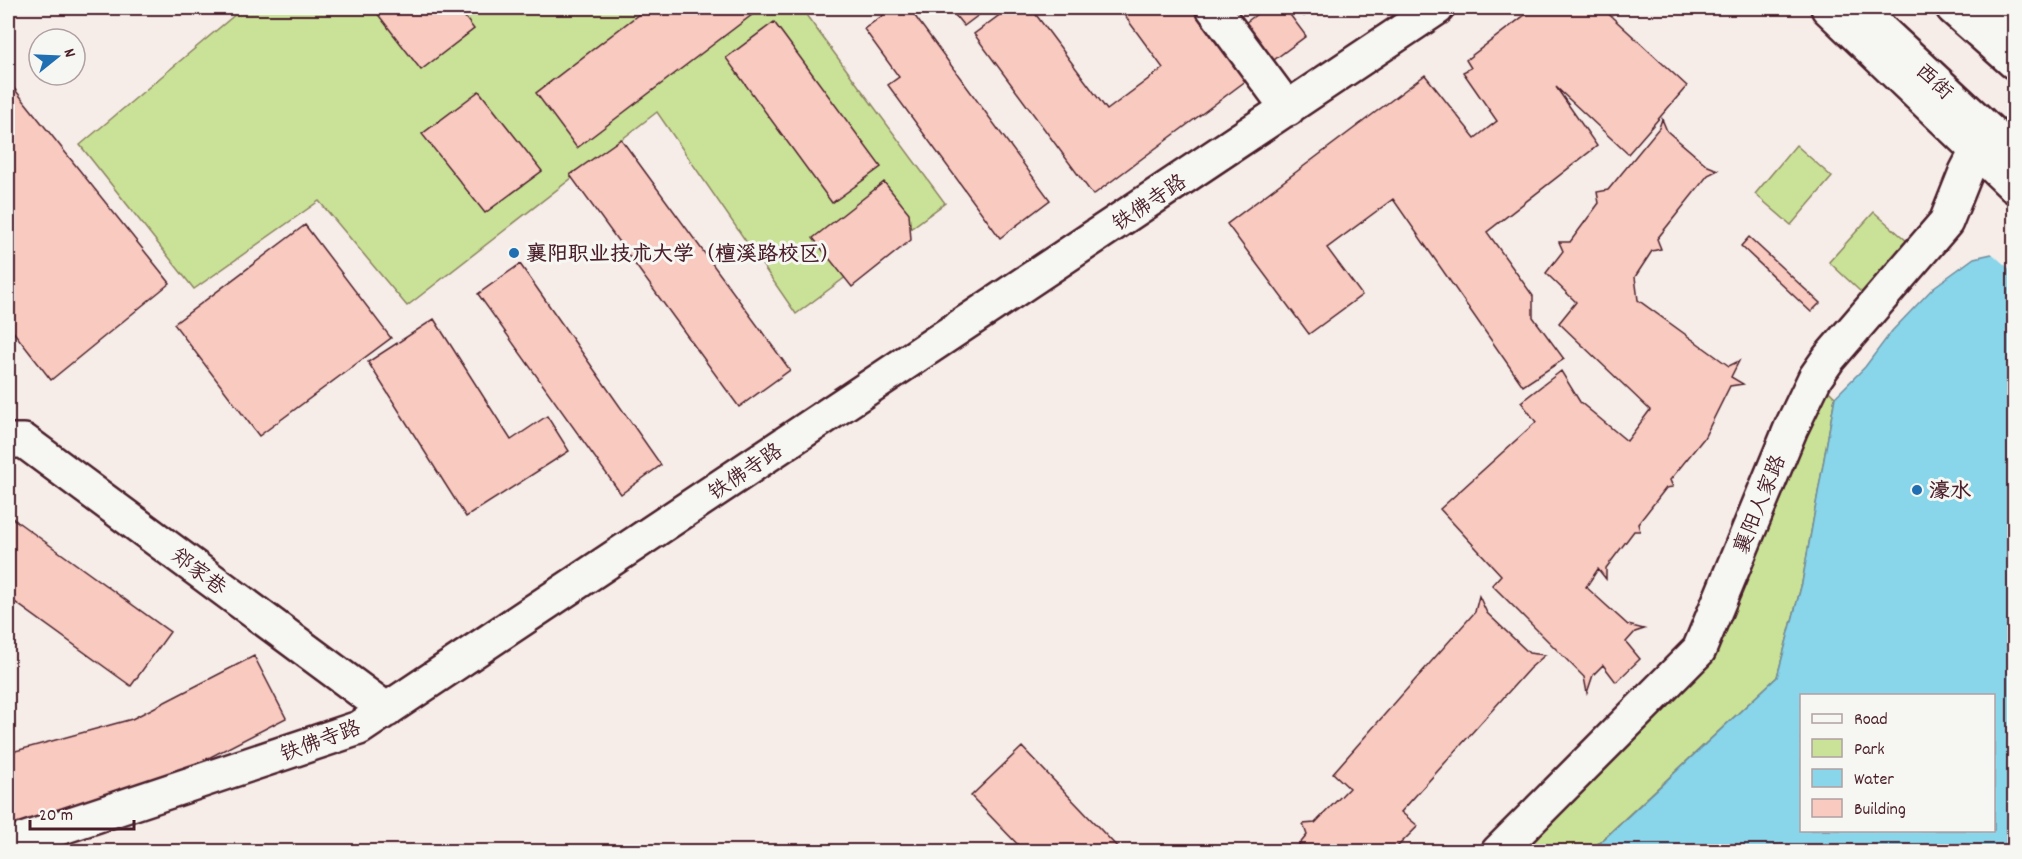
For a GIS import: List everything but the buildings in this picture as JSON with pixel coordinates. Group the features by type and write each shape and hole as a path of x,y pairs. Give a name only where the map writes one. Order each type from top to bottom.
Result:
{"street":[{"path":"1213,8 1288,108"},
{"name":"铁佛寺路","path":"8,845 359,728 1437,8"},
{"path":"1828,8 1982,140 2014,186"},
{"name":"西街","path":"1857,8 1982,140 2014,154"},
{"path":"1953,8 2014,62"},
{"path":"1983,8 2014,34"},
{"name":"襄阳人家路","path":"1498,852 1699,650 1791,428 1815,378 1829,358 1946,222 1982,140"},
{"name":"郑家巷","path":"13,434 387,710"}],"green space":[{"path":"243,8 801,8 945,203 796,314 657,112 407,306 319,201 194,289 80,145"},
{"path":"1796,145 1832,177 1791,225 1755,194"},
{"path":"1874,212 1908,242 1862,293 1829,262"},
{"path":"1815,378 1835,397 1802,583 1777,677 1590,851 1504,852 1699,650"}],"water":[{"name":"濠水","path":"2014,249 2014,851 1590,852 1777,677 1802,583 1835,397 1865,367 1892,331 1934,287 1974,258"}],"pier":[{"path":"2014,246 2014,273 1989,251"}],"place":[{"name":"襄阳职业技术大学（檀溪路校区）","path":"514,253"},
{"name":"濠水","path":"1917,490"}]}
